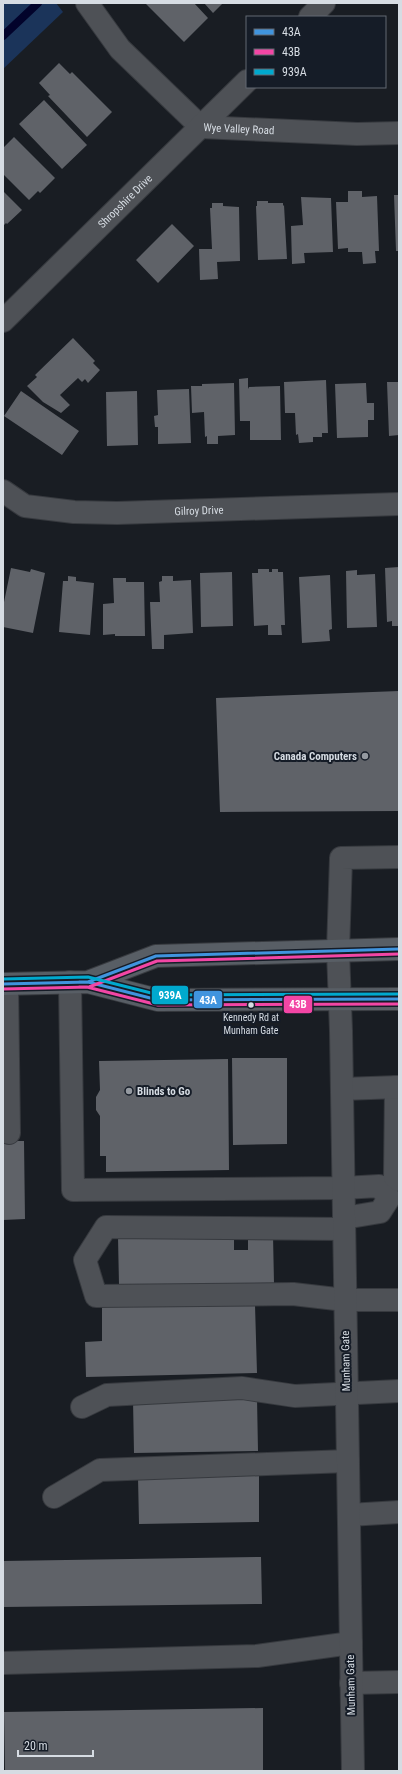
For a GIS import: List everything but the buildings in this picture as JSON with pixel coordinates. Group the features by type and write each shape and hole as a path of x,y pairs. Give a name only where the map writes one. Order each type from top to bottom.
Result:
{"main road":[{"path":"79,982 156,956 399,949"},
{"path":"5,984 79,982 158,1000 399,999"}],"street":[{"name":"Wye Valley Road","path":"86,3 120,49 201,127 357,134 399,133"},
{"path":"311,16 324,3"},
{"name":"Shropshire Drive","path":"3,321 246,82"},
{"name":"Gilroy Drive","path":"3,491 25,506 74,512 117,513 399,504"},
{"name":"Munham Gate","path":"353,1771 342,1088 338,951 341,858 399,857"},
{"path":"79,982 73,1190 343,1188 379,1186 396,1192"},
{"path":"5,984 9,1133"},
{"path":"342,1088 397,1087 396,1192 380,1212 344,1223 106,1227 85,1260 96,1296 293,1294 345,1300 399,1300"},
{"path":"82,1407 107,1395 242,1388 295,1396 347,1392 399,1391"},
{"path":"54,1497 100,1470 348,1461"},
{"path":"349,1515 399,1512"},
{"path":"3,1663 257,1656 351,1643"},
{"path":"351,1683 399,1682"}],"shaded area":[{"path":"3,3 56,3 63,12 3,69"}],"waterway":[{"path":"3,36 38,3"}],"transit line":[{"name":"43A","path":"3,984 88,982 156,956 399,949"},
{"name":"43B","path":"3,989 89,987 157,961 399,954"},
{"name":"939A","path":"3,979 88,977 159,995 399,994"},
{"name":"43A","path":"79,982 88,982 158,1000 399,999"},
{"name":"43B","path":"79,987 87,987 158,1005 399,1004"}],"place":[{"name":"Canada Computers","path":"365,756"},
{"name":"Kennedy Rd at Munham Gate","path":"251,1005"},
{"name":"Blinds to Go","path":"129,1091"}]}
